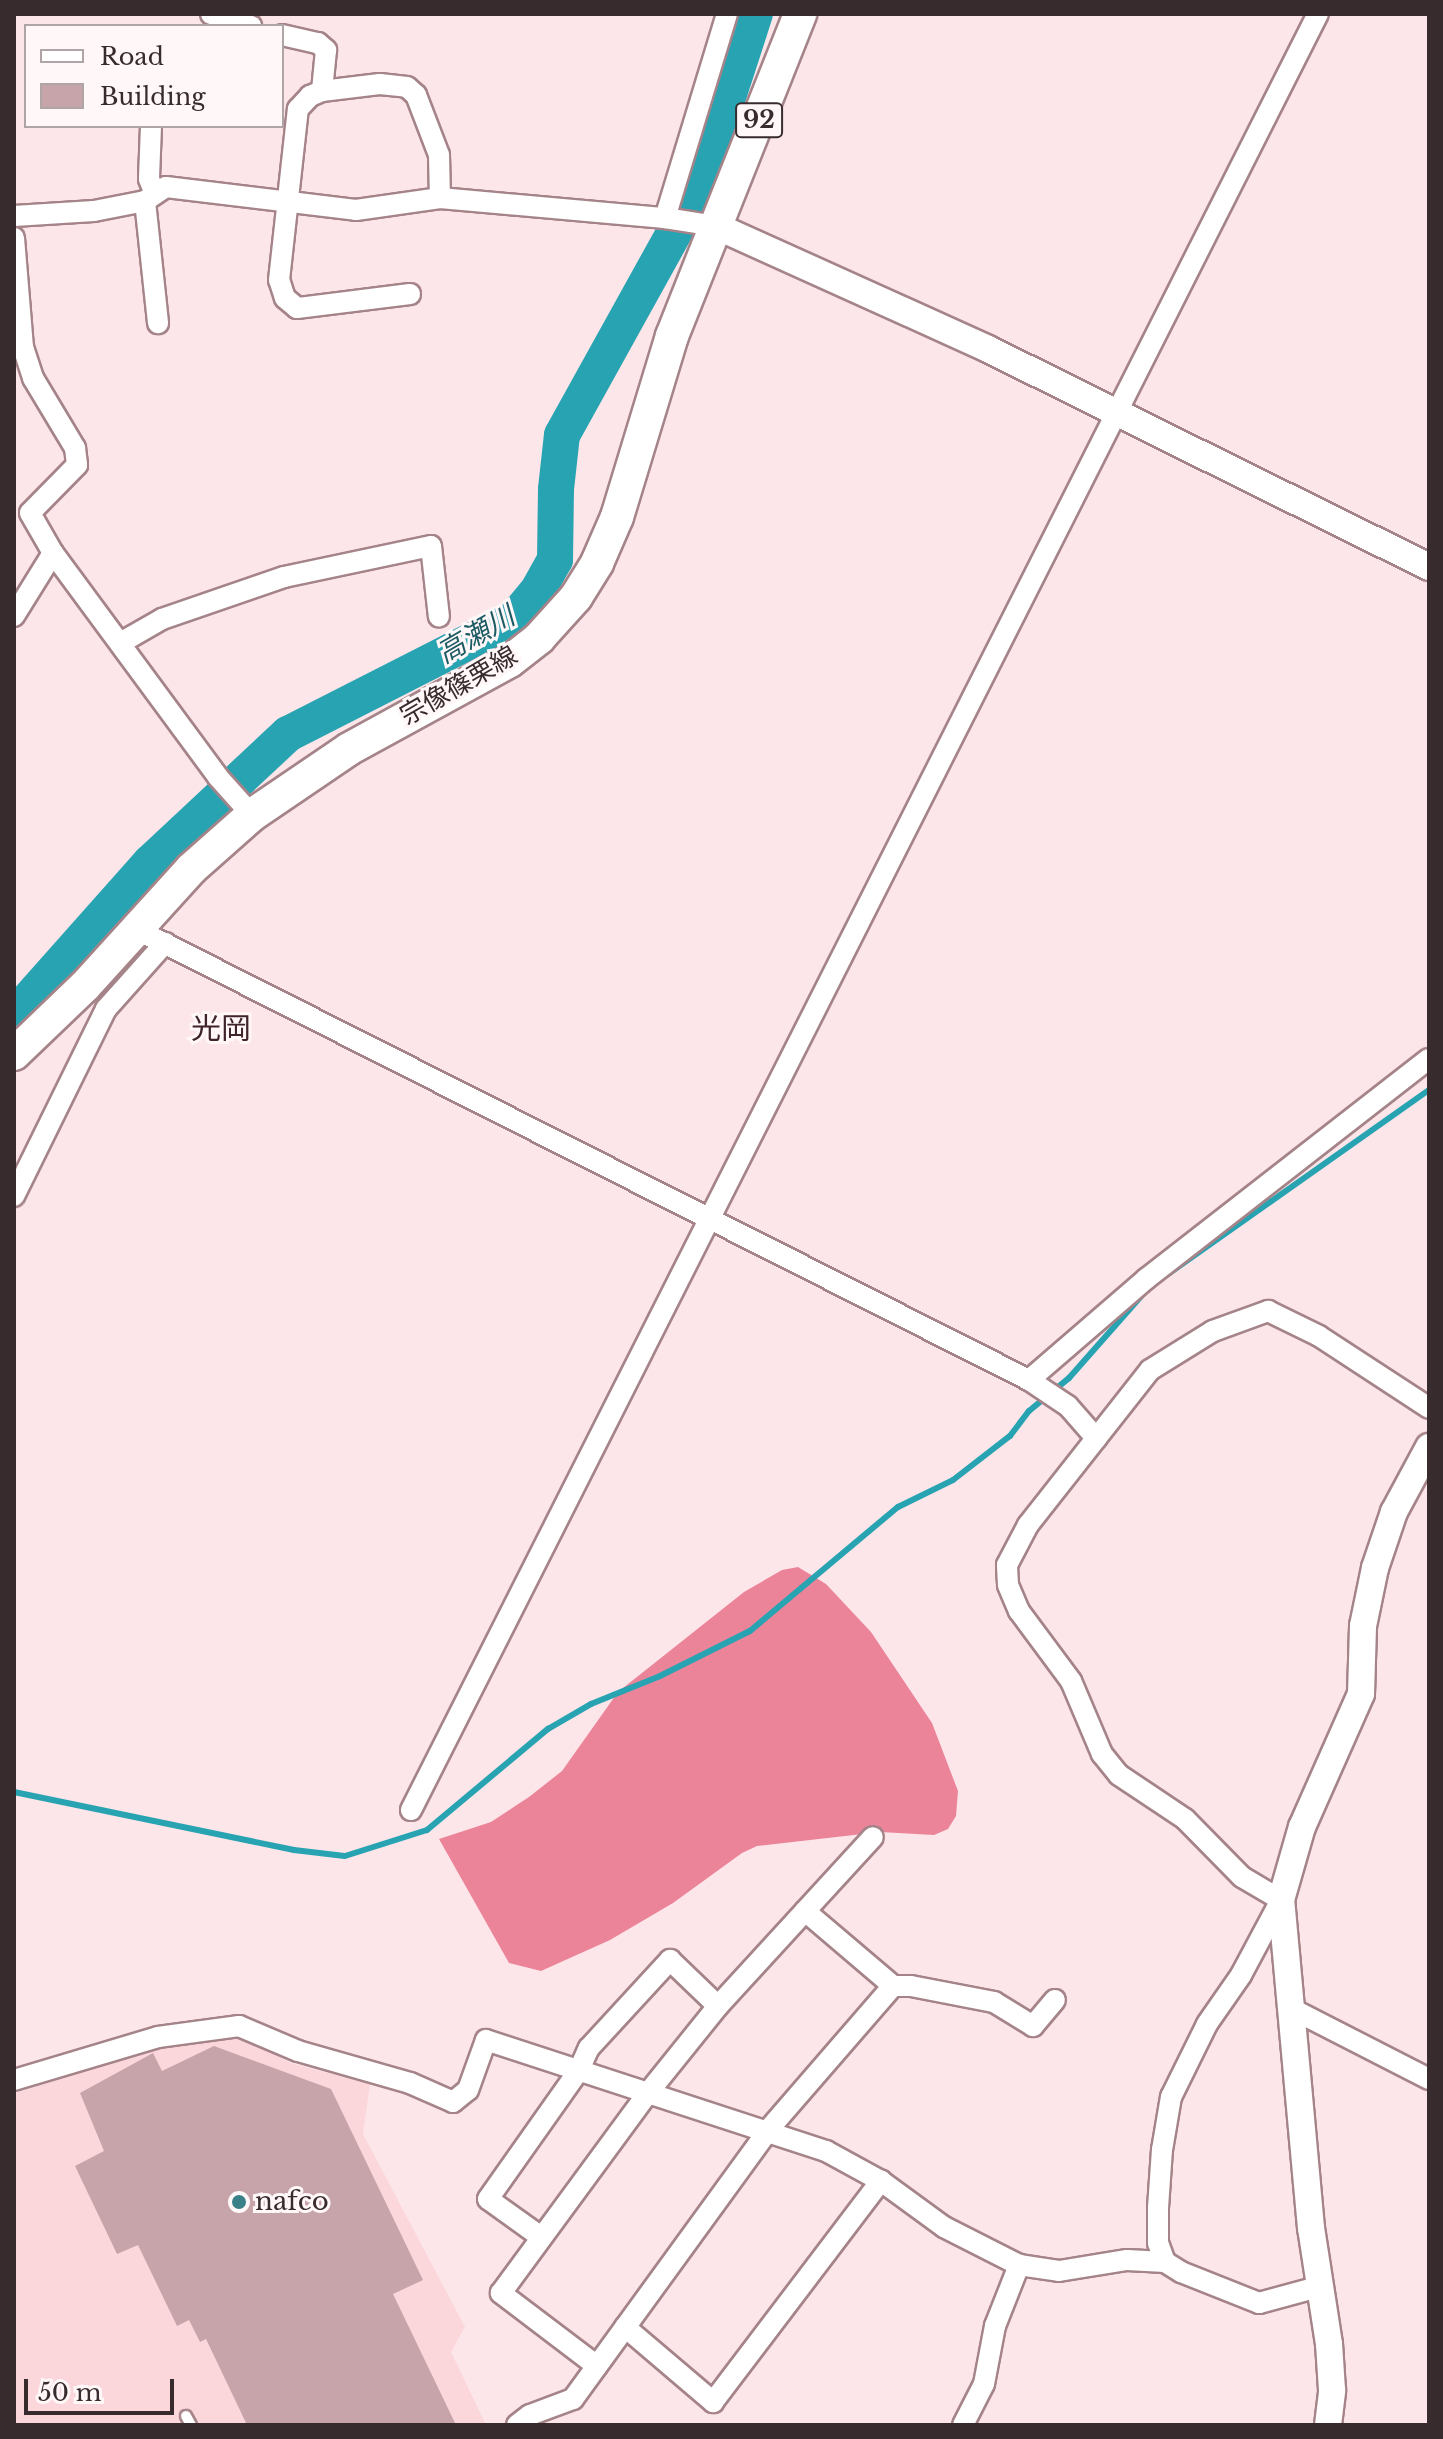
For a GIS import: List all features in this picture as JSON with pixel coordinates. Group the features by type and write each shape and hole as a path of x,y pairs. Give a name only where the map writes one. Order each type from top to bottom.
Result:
{"main road":[{"name":"宗像篠栗線","path":"14,1054 85,986 134,928 191,869 252,815 349,749 478,682 510,661 539,638 576,597 597,563 617,517 707,225 800,14"}],"street":[{"path":"211,14 244,24"},
{"path":"670,219 727,14"},
{"path":"411,1810 1114,412 1318,14"},
{"path":"284,35 318,43 326,50 328,60 322,91"},
{"path":"410,294 297,308 285,298 279,280 289,203 294,119 310,96 322,91 380,84 407,87 416,95 439,155 440,198"},
{"path":"151,128 149,179 154,311 158,323"},
{"path":"14,216 94,211 150,197 166,187 356,210 440,198 707,225 988,349 1429,567"},
{"path":"14,238 23,347 39,390 75,448 77,465 30,513 53,553 122,642 218,777 252,815"},
{"path":"122,642 162,619 284,577 431,546 439,617"},
{"path":"15,612 53,553"},
{"path":"134,928 1029,1380 1068,1406 1096,1438"},
{"path":"14,1196 106,1009 165,943"},
{"path":"1029,1380 1146,1279 1429,1059"},
{"path":"1281,1900 1242,1877 1185,1819 1119,1775 1102,1754 1071,1681 1019,1611 1008,1585 1007,1565 1014,1547 1150,1370 1213,1331 1268,1311 1319,1336 1429,1408"},
{"path":"1165,2262 1158,2243 1158,2208 1162,2150 1171,2097 1207,2024 1241,1975 1281,1900 1302,1827 1361,1694 1363,1626 1375,1568 1394,1512 1429,1447"},
{"path":"597,2366 501,2293 648,2093 718,2006 873,1837"},
{"path":"1281,1900 1318,2287 1329,2344 1332,2390 1328,2425"},
{"path":"805,1911 893,1986 911,1986 994,2002 1033,2026 1055,2000"},
{"path":"541,2237 488,2199 579,2070 589,2048 670,1960 718,2006"},
{"path":"517,2425 530,2415 573,2399 769,2129 893,1986"},
{"path":"1292,2009 1429,2079"},
{"path":"14,2080 158,2037 239,2026 298,2051 410,2083 453,2102 468,2090 486,2040 769,2129 826,2151 881,2181 944,2227 1019,2265 1059,2271 1127,2260 1165,2262 1181,2272 1259,2303 1318,2287"},
{"path":"625,2327 713,2402 881,2181"},
{"path":"963,2425 984,2384 995,2326 1019,2265"}],"shaded area":[{"path":"798,1567 826,1584 871,1632 932,1723 958,1791 956,1816 948,1829 934,1835 880,1832 757,1846 742,1853 673,1903 610,1940 541,1971 509,1963 439,1839 491,1822 529,1797 562,1771 618,1692 744,1592 782,1570"},
{"name":"nafco","path":"242,2035 290,2063 370,2084 363,2134 465,2327 451,2352 486,2425 14,2425 14,2094 156,2048"}],"building":[{"name":"nafco","path":"214,2046 331,2089 423,2280 393,2294 456,2425 247,2425 206,2339 200,2342 189,2320 177,2326 138,2245 117,2254 75,2166 104,2151 80,2093 153,2053 162,2071"}],"waterway":[{"name":"高瀬川","path":"14,1016 150,863 288,734 514,619 537,592 555,560 556,489 562,435 698,190 755,14"},
{"path":"1168,1274 1429,1090"},
{"path":"14,1792 294,1850 345,1856 427,1830 548,1729 591,1704 660,1676 750,1631 898,1507 953,1480 1010,1436 1029,1411 1069,1378 1144,1293"}],"place":[{"name":"nafco","path":"239,2202"}],"district":[{"name":"光岡","path":"221,1029"}]}
